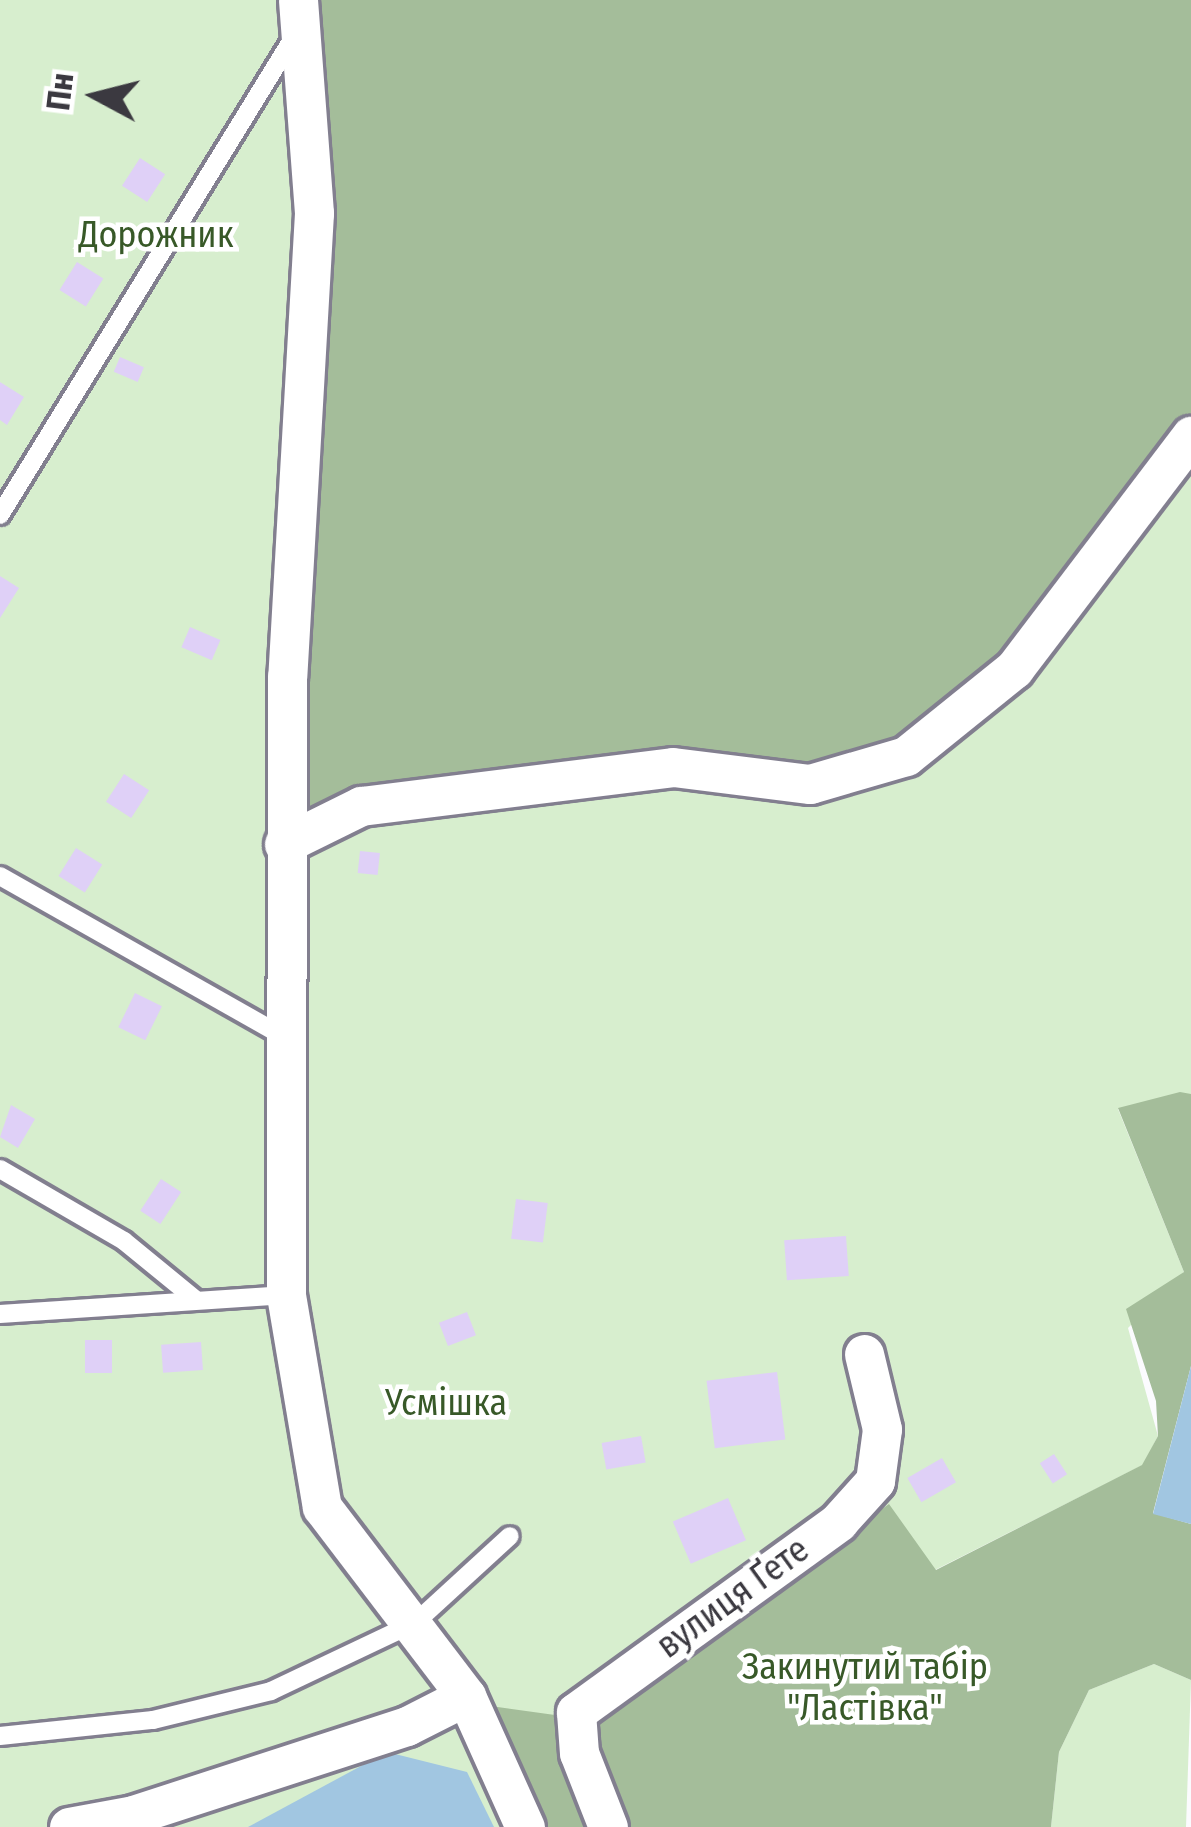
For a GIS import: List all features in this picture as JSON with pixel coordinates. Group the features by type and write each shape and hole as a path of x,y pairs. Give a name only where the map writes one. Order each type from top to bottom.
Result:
{"street":[{"path":"298,15 314,213 284,844 286,1295 322,1507 416,1622 466,1696 525,1827"},
{"path":"284,844 361,806 673,767 810,784 906,756 1014,669 1191,436"},
{"name":"вулиця Ґете","path":"608,1827 579,1753 576,1712 838,1522 875,1480 882,1429 864,1354"},
{"path":"69,1827 133,1816 407,1726 466,1696"}],"lane":[{"path":"0,515 298,15"},
{"path":"0,876 284,1037"},
{"path":"0,1169 124,1241 196,1300"},
{"path":"0,1314 286,1295"},
{"path":"0,1736 153,1720 271,1691 416,1622 510,1536"}],"green space":[{"path":"0,0 298,0 1191,436 1191,1094 1118,1109 1184,1272 1128,1328 1158,1436 1143,1465 935,1570 889,1505 512,1827 0,1827"},
{"path":"298,0 1191,0 1191,436 1014,669 906,756 519,788 284,844 314,213"},
{"name":"Закинутий табір \"Ластівка\"","path":"1180,1092 1191,1094 1191,1366 1153,1513 1191,1524 1191,1680 1154,1664 1089,1690 1059,1752 1051,1827 512,1827 455,1701 591,1720 889,1504 936,1570 1142,1465 1158,1436 1156,1401 1126,1309 1184,1272 1118,1108"},
{"path":"1154,1664 1191,1680 1186,1827 1051,1827 1059,1752 1089,1690"}],"water":[{"path":"1191,1366 1191,1524 1153,1514"},
{"path":"387,1752 467,1772 494,1827 248,1827"}],"building":[{"path":"140,158 165,174 147,202 122,186"},
{"path":"77,262 103,278 86,306 60,290"},
{"path":"120,357 144,367 138,382 114,372"},
{"path":"0,382 24,397 7,425 0,420"},
{"path":"0,576 19,588 0,618"},
{"path":"190,627 220,640 212,660 181,647"},
{"path":"124,774 149,790 131,818 106,802"},
{"path":"76,848 102,864 85,892 59,876"},
{"path":"360,851 380,853 378,875 358,873"},
{"path":"135,993 162,1006 145,1040 118,1027"},
{"path":"11,1105 35,1119 18,1148 0,1137"},
{"path":"161,1179 181,1192 160,1224 140,1211"},
{"path":"516,1199 548,1203 543,1243 511,1239"},
{"path":"846,1236 849,1276 787,1280 784,1240"},
{"path":"467,1312 476,1335 448,1346 439,1323"},
{"path":"85,1340 112,1340 112,1373 85,1373"},
{"path":"201,1342 203,1370 163,1373 161,1345"},
{"path":"777,1372 785,1439 715,1448 707,1381"},
{"path":"641,1436 646,1463 606,1470 602,1443"},
{"path":"1054,1454 1067,1474 1053,1483 1040,1463"},
{"path":"942,1458 956,1482 921,1502 907,1478"},
{"path":"728,1498 746,1540 691,1564 673,1521"}],"park label":[{"name":"Дорожник","path":"156,236"},
{"name":"Усмішка","path":"446,1404"}]}
